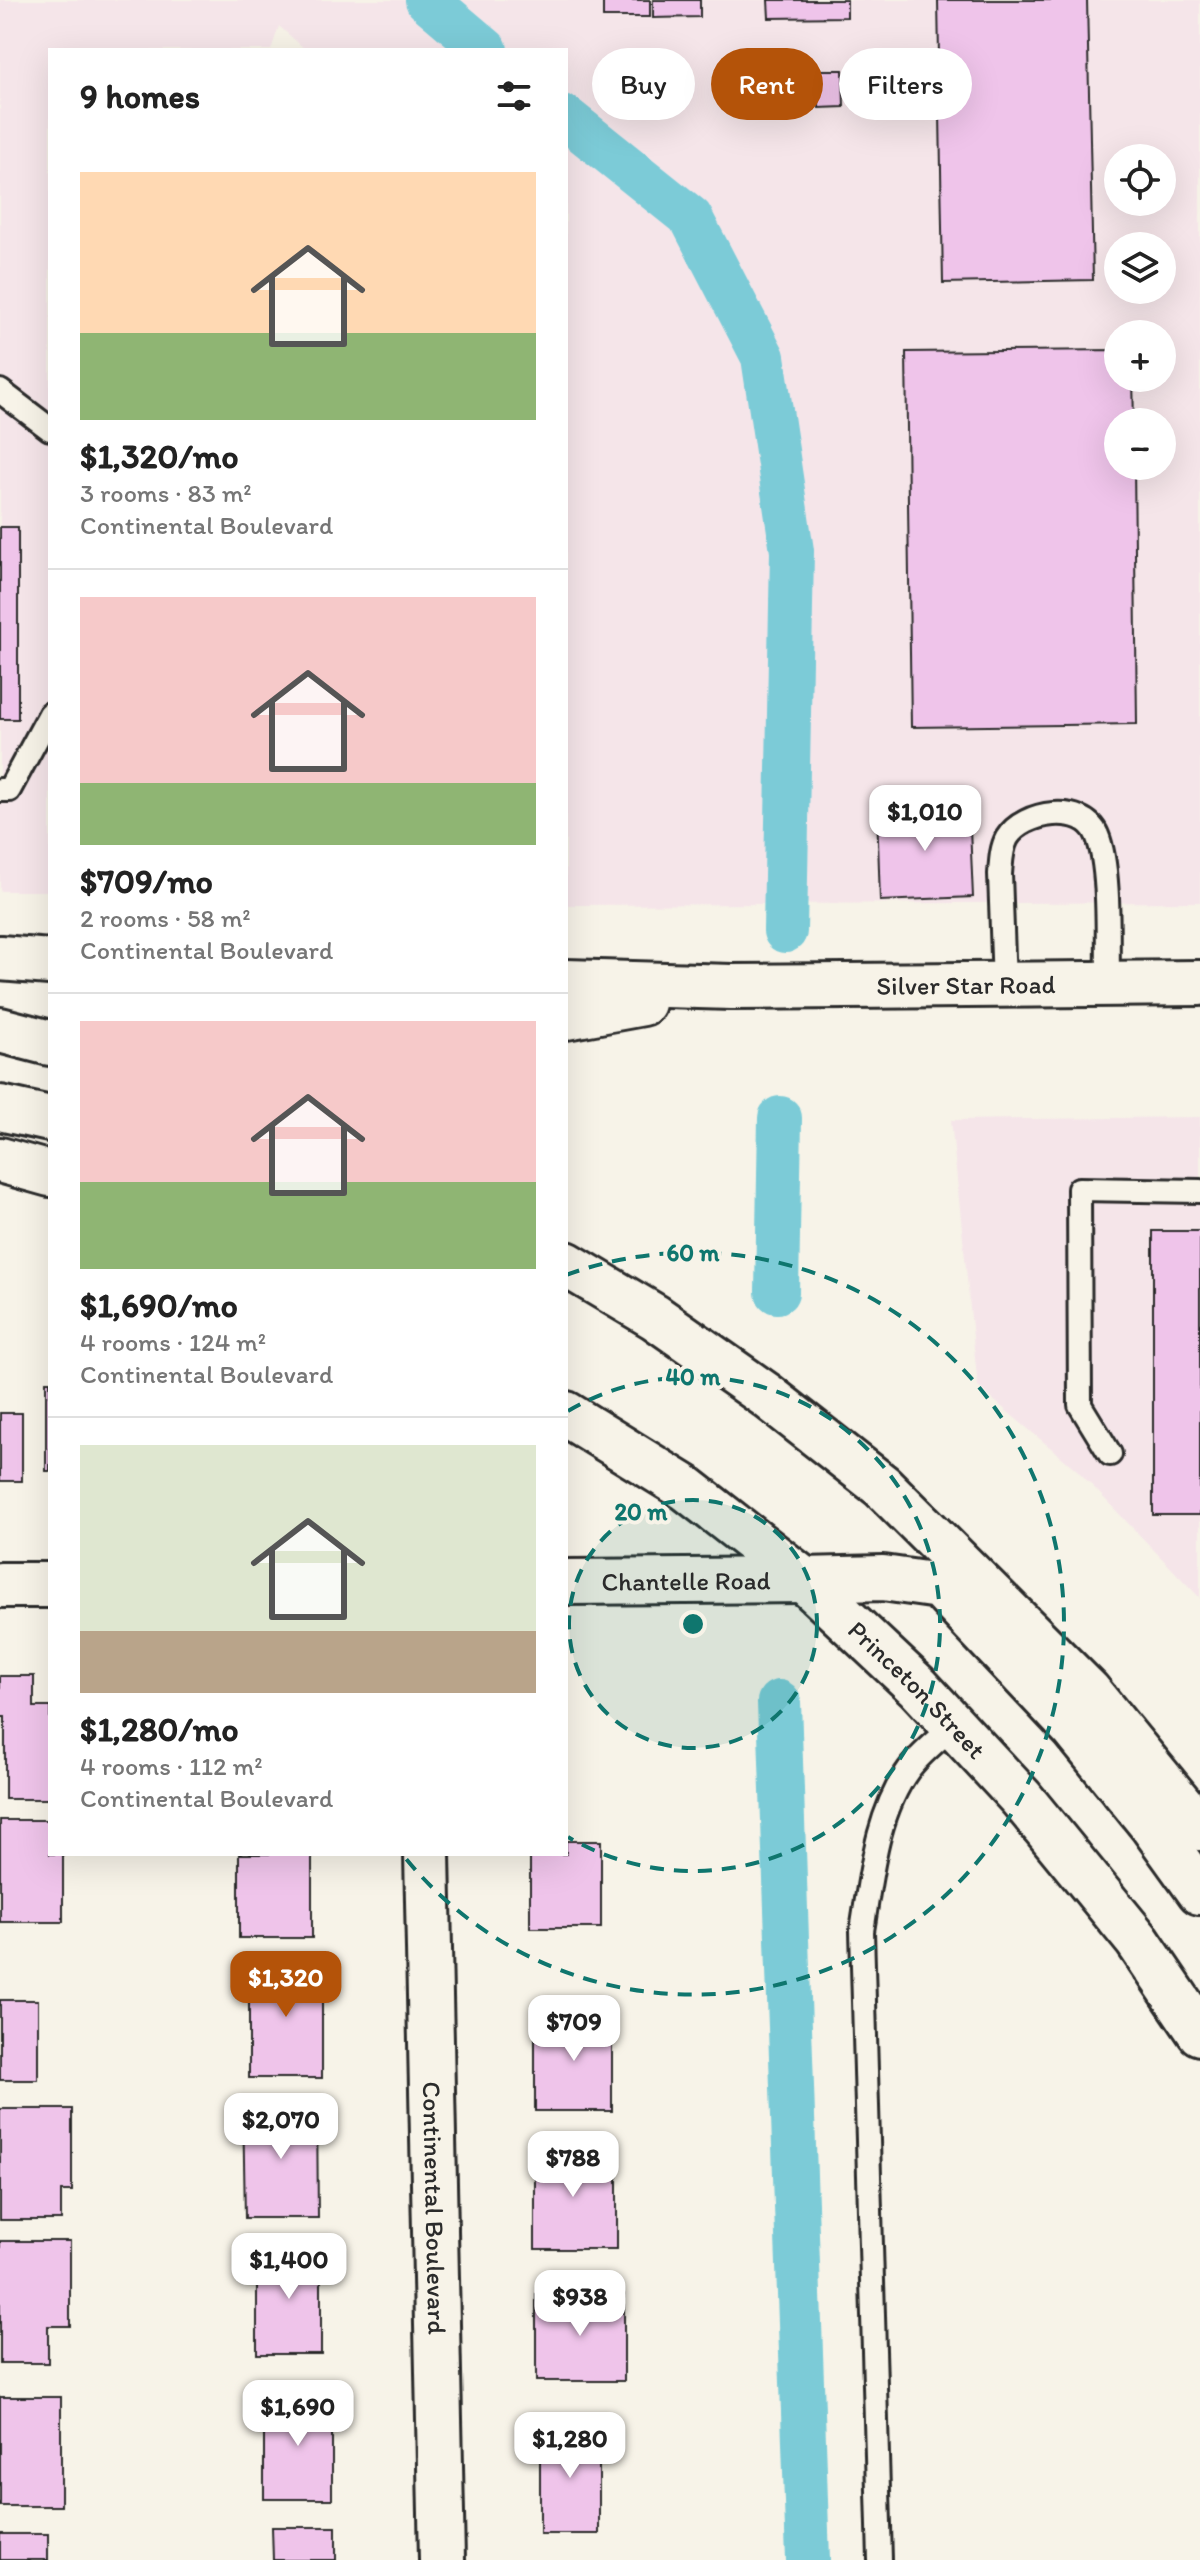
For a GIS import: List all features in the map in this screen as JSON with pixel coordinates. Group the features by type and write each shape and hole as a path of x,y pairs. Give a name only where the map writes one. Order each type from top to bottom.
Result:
{"main road":[{"path":"0,958 48,962"},
{"name":"Silver Star Road","path":"568,982 732,987 1200,983"},
{"name":"Silver Star Road","path":"568,1017 732,987"},
{"path":"0,1030 48,1042"},
{"path":"0,1108 48,1119"},
{"path":"0,1160 48,1173"},
{"path":"568,1265 655,1317 729,1369 882,1486 1088,1691 1200,1828"},
{"name":"Princeton Street","path":"568,1415 686,1488 804,1580 918,1687 1021,1798 1137,1940 1200,2033"},
{"name":"Chantelle Road","path":"568,1582 883,1578 939,1586 1074,1729 1151,1824 1200,1892"},
{"path":"0,1585 48,1585"},
{"name":"Continental Boulevard","path":"427,1856 442,2560"}],"lane":[{"path":"0,391 48,427"},
{"path":"0,790 9,790 48,718"},
{"path":"1004,985 1000,874 1007,838 1018,827 1039,816 1068,814 1090,823 1097,834 1104,859 1108,983"},
{"path":"1110,1454 1080,1405 1079,1189 1200,1191"},
{"path":"880,2560 862,1931 874,1857 894,1792 911,1766 954,1726"}],"shaded area":[{"path":"0,0 1200,0 1200,902 568,905 568,48 304,48 279,26 272,48 48,48 48,891 0,891"},
{"path":"1200,1117 1200,1598 1077,1470 978,1387 951,1120"}],"building":[{"path":"603,0 650,0 650,17 603,17"},
{"path":"653,0 700,0 700,17 653,18"},
{"path":"768,0 847,0 847,17 769,18"},
{"path":"938,0 1087,0 1093,280 943,283 940,120 972,120 972,48 939,48"},
{"path":"823,70 839,70 839,107 823,108"},
{"path":"1104,350 1104,392 1133,392 1134,408 1104,408 1104,480 1134,480 1137,724 911,727 906,352"},
{"path":"0,527 18,527 18,719 0,719"},
{"path":"969,805 973,897 880,901 877,809"},
{"path":"1153,1231 1200,1231 1200,1515 1153,1515"},
{"path":"46,1381 48,1381 48,1471"},
{"path":"0,1413 22,1413 22,1481 0,1481"},
{"path":"0,1676 34,1676 34,1707 48,1707 48,1799 5,1799 5,1717 0,1717"},
{"path":"0,1820 48,1820 48,1856 63,1856 63,1922 0,1922"},
{"path":"568,1841 601,1841 601,1928 530,1928 530,1856 568,1856"},
{"path":"239,1856 312,1856 312,1938 239,1938"},
{"path":"249,1960 322,1960 322,2078 249,2078"},
{"path":"0,2000 38,2000 38,2080 0,2080"},
{"path":"535,2015 612,2015 612,2111 535,2111"},
{"path":"243,2104 317,2105 318,2218 245,2218"},
{"path":"0,2109 72,2109 72,2191 61,2191 61,2220 0,2220"},
{"path":"535,2141 591,2141 591,2173 617,2173 617,2249 535,2249"},
{"path":"0,2241 70,2241 70,2326 48,2326 48,2363 0,2363"},
{"path":"257,2248 321,2248 321,2354 257,2354"},
{"path":"536,2294 624,2294 624,2381 536,2381"},
{"path":"0,2397 61,2397 61,2506 0,2506"},
{"path":"264,2397 332,2397 332,2499 264,2499"},
{"path":"540,2425 599,2425 599,2534 540,2534"},
{"path":"272,2527 336,2527 336,2560 273,2560"},
{"path":"0,2534 48,2534 48,2560 0,2560"}],"waterway":[{"path":"427,0 484,48"},
{"path":"568,120 691,218 763,357 792,551 785,931"},
{"path":"777,1292 780,1118"},
{"path":"779,1702 808,2560"}]}
